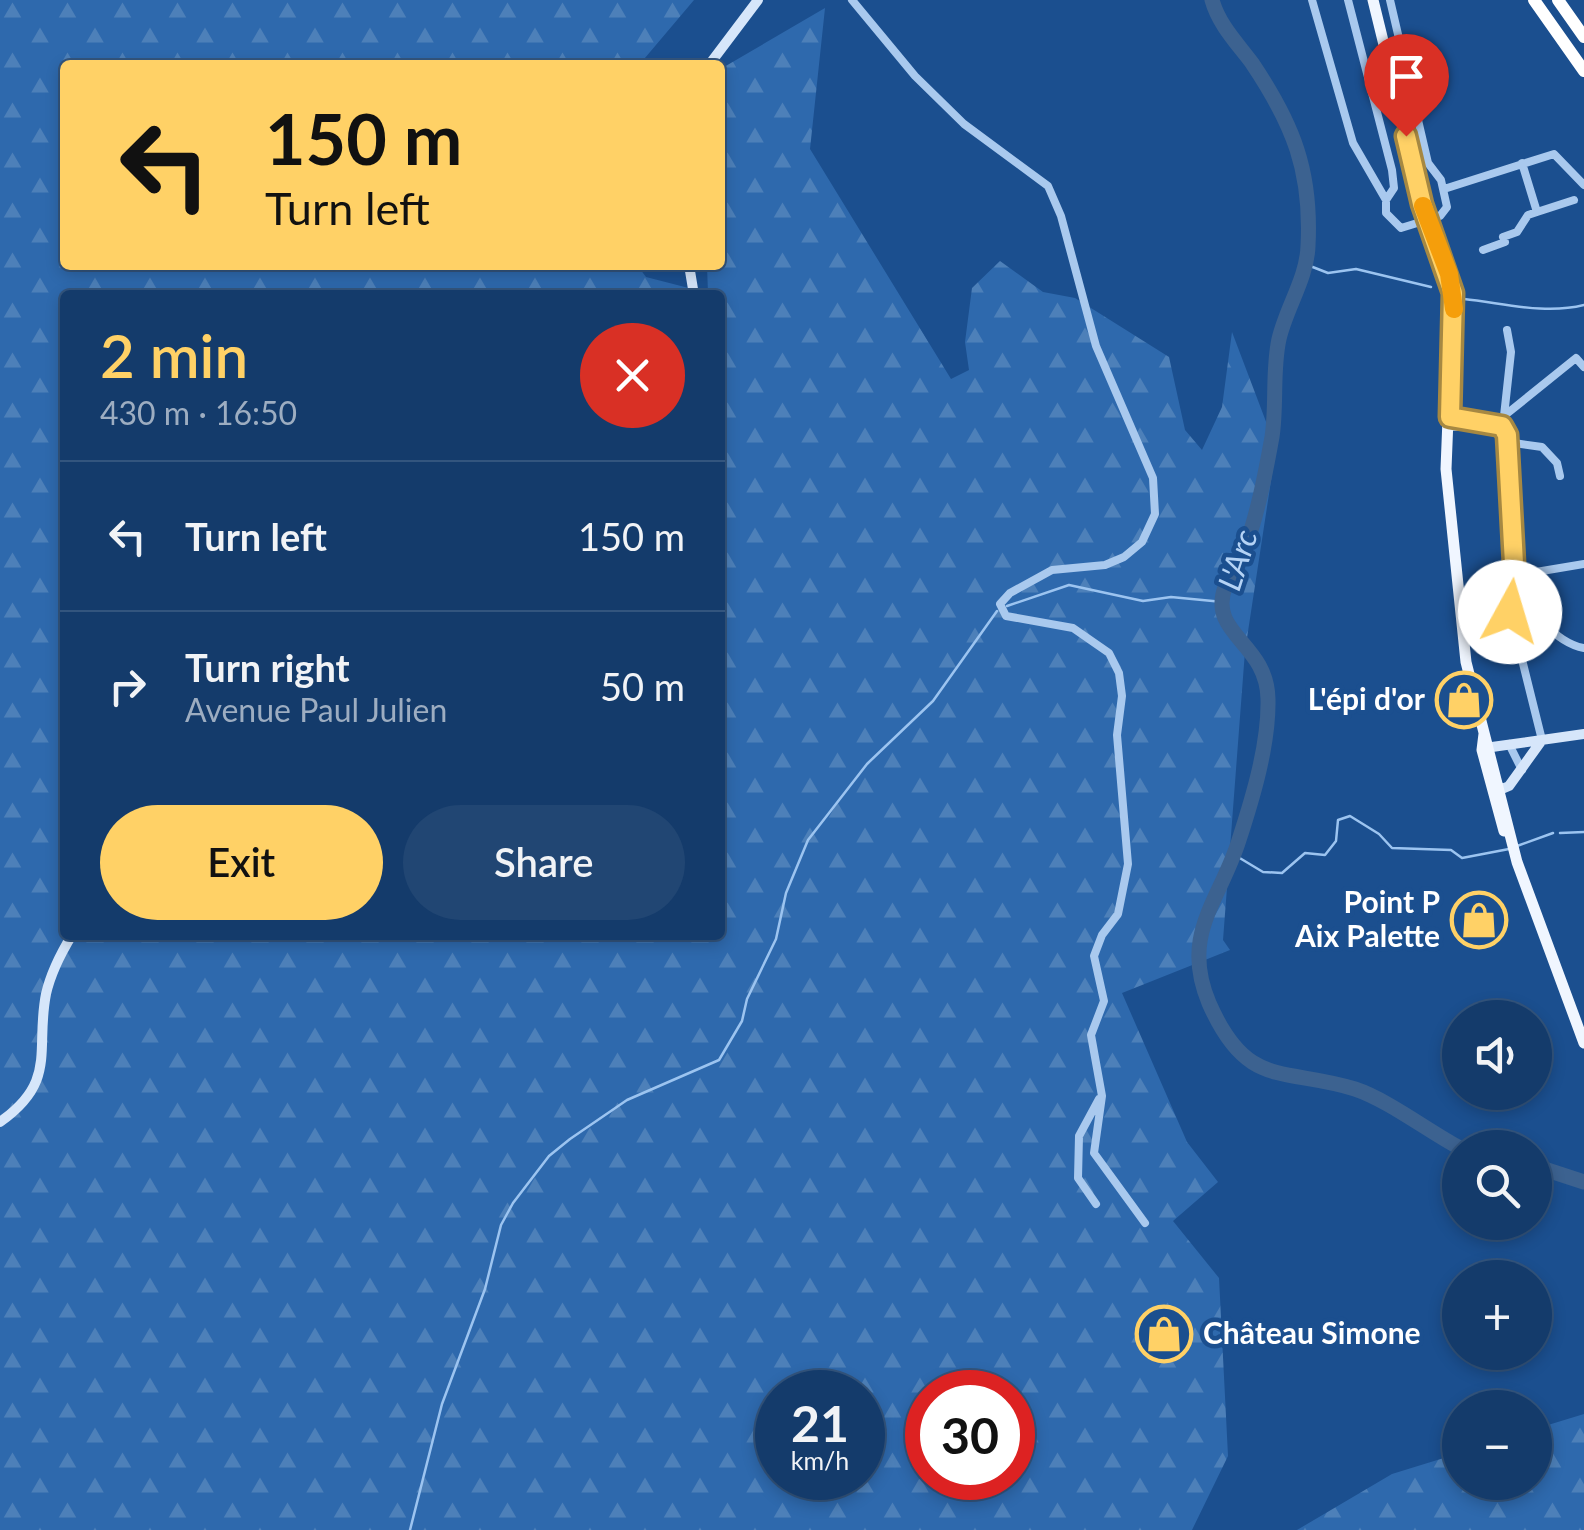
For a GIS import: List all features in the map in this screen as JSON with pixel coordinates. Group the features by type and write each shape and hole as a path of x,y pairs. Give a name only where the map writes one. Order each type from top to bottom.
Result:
{"highway":[{"path":"1534,0 1584,71"},
{"path":"1558,0 1584,36"}],"main road":[{"path":"1373,0 1428,220 1453,293 1446,470 1465,654 1516,863 1584,1056"},
{"path":"1486,751 1502,789 1511,846"},
{"path":"1516,863 1584,1043"}],"street":[{"path":"713,60 758,0"},
{"path":"852,0 915,76 964,124 1048,186 1061,216 1096,346 1153,478 1154,514 1142,542 1124,557 1105,565 1052,570 1010,593 1000,604 1006,616 1057,623 1092,637 1108,653 1119,673 1122,696 1117,735 1128,864 1118,914 1102,935 1094,956 1104,1001 1091,1034 1102,1096 1094,1154 1144,1223"},
{"path":"1312,0 1346,119 1369,178 1386,200"},
{"path":"1348,0 1394,188 1386,200 1386,213 1396,227 1445,212 1444,189 1428,163 1390,0"},
{"path":"1444,189 1554,154 1584,186"},
{"path":"1522,163 1537,212"},
{"path":"1483,250 1505,242 1503,237 1517,232 1528,215 1574,200"},
{"path":"1507,330 1511,352 1502,425 1515,582 1558,636 1570,646 1584,648"},
{"path":"1449,422 1502,425 1576,358 1584,366"},
{"path":"1502,425 1514,443 1542,447 1557,464 1560,476"},
{"path":"1459,594 1515,582 1536,572 1584,564"},
{"path":"1502,789 1522,770 1542,740 1503,583"},
{"path":"1486,751 1584,734"},
{"path":"1509,744 1522,770"},
{"path":"0,1122 20,1106 40,1076 46,994 70,940"},
{"path":"1096,1204 1078,1178 1079,1150 1090,1108 1102,1096"}],"green space":[{"path":"0,0 694,0 643,60 60,60 60,270 641,270 646,277 696,290 60,290 60,940 725,940 725,290 708,290 707,270 725,270 725,66 825,8 810,149 951,379 969,370 965,342 972,288 1000,261 1043,292 1075,298 1169,357 1185,430 1202,450 1222,407 1232,332 1276,448 1245,651 1223,940 1230,950 1122,993 1187,1142 1218,1182 1173,1221 1219,1278 1228,1456 1192,1530 0,1530"},
{"path":"1584,1414 1584,1530 1297,1530 1392,1474 1442,1459 1442,1500 1552,1500 1552,1424"}],"waterway":[{"name":"L'Arc","path":"1212,0 1224,26 1252,63 1289,128 1307,194 1308,246 1304,270 1279,339 1272,437 1260,496 1243,554 1227,583 1222,603 1224,617 1265,680 1268,716 1250,806 1201,937 1201,979 1223,1031 1253,1063 1368,1094 1442,1137"},
{"path":"1305,264 1328,273 1356,269 1431,287"},
{"path":"1464,299 1539,309 1584,305"},
{"path":"1007,606 1069,585 1143,601 1171,597 1223,602"},
{"path":"410,1530 442,1404 485,1289 501,1225 513,1203 549,1156 570,1139 627,1100 719,1060 742,1021 747,999 776,939 786,893 808,840 867,764 933,701 997,611"},
{"path":"1233,854 1263,872 1282,873 1305,853 1325,855 1336,841 1338,820 1350,816 1379,834 1392,848 1451,850 1462,858 1509,849"},
{"path":"1560,833 1584,832"},
{"path":"1517,846 1553,833"},
{"name":"L'Arc","path":"1552,1172 1584,1182"}],"slow traffic":[{"path":"1423,206 1449,274 1454,309"}],"place":[{"name":"L'épi d'or","path":"1464,700"},
{"name":"Point P Aix Palette","path":"1479,920"},
{"name":"Château Simone","path":"1164,1334"}],"route":[{"path":"1406,136 1422,204 1451,280 1454,349 1450,417 1491,421 1502,426 1507,435 1515,582 1503,583 1510,612"}]}
